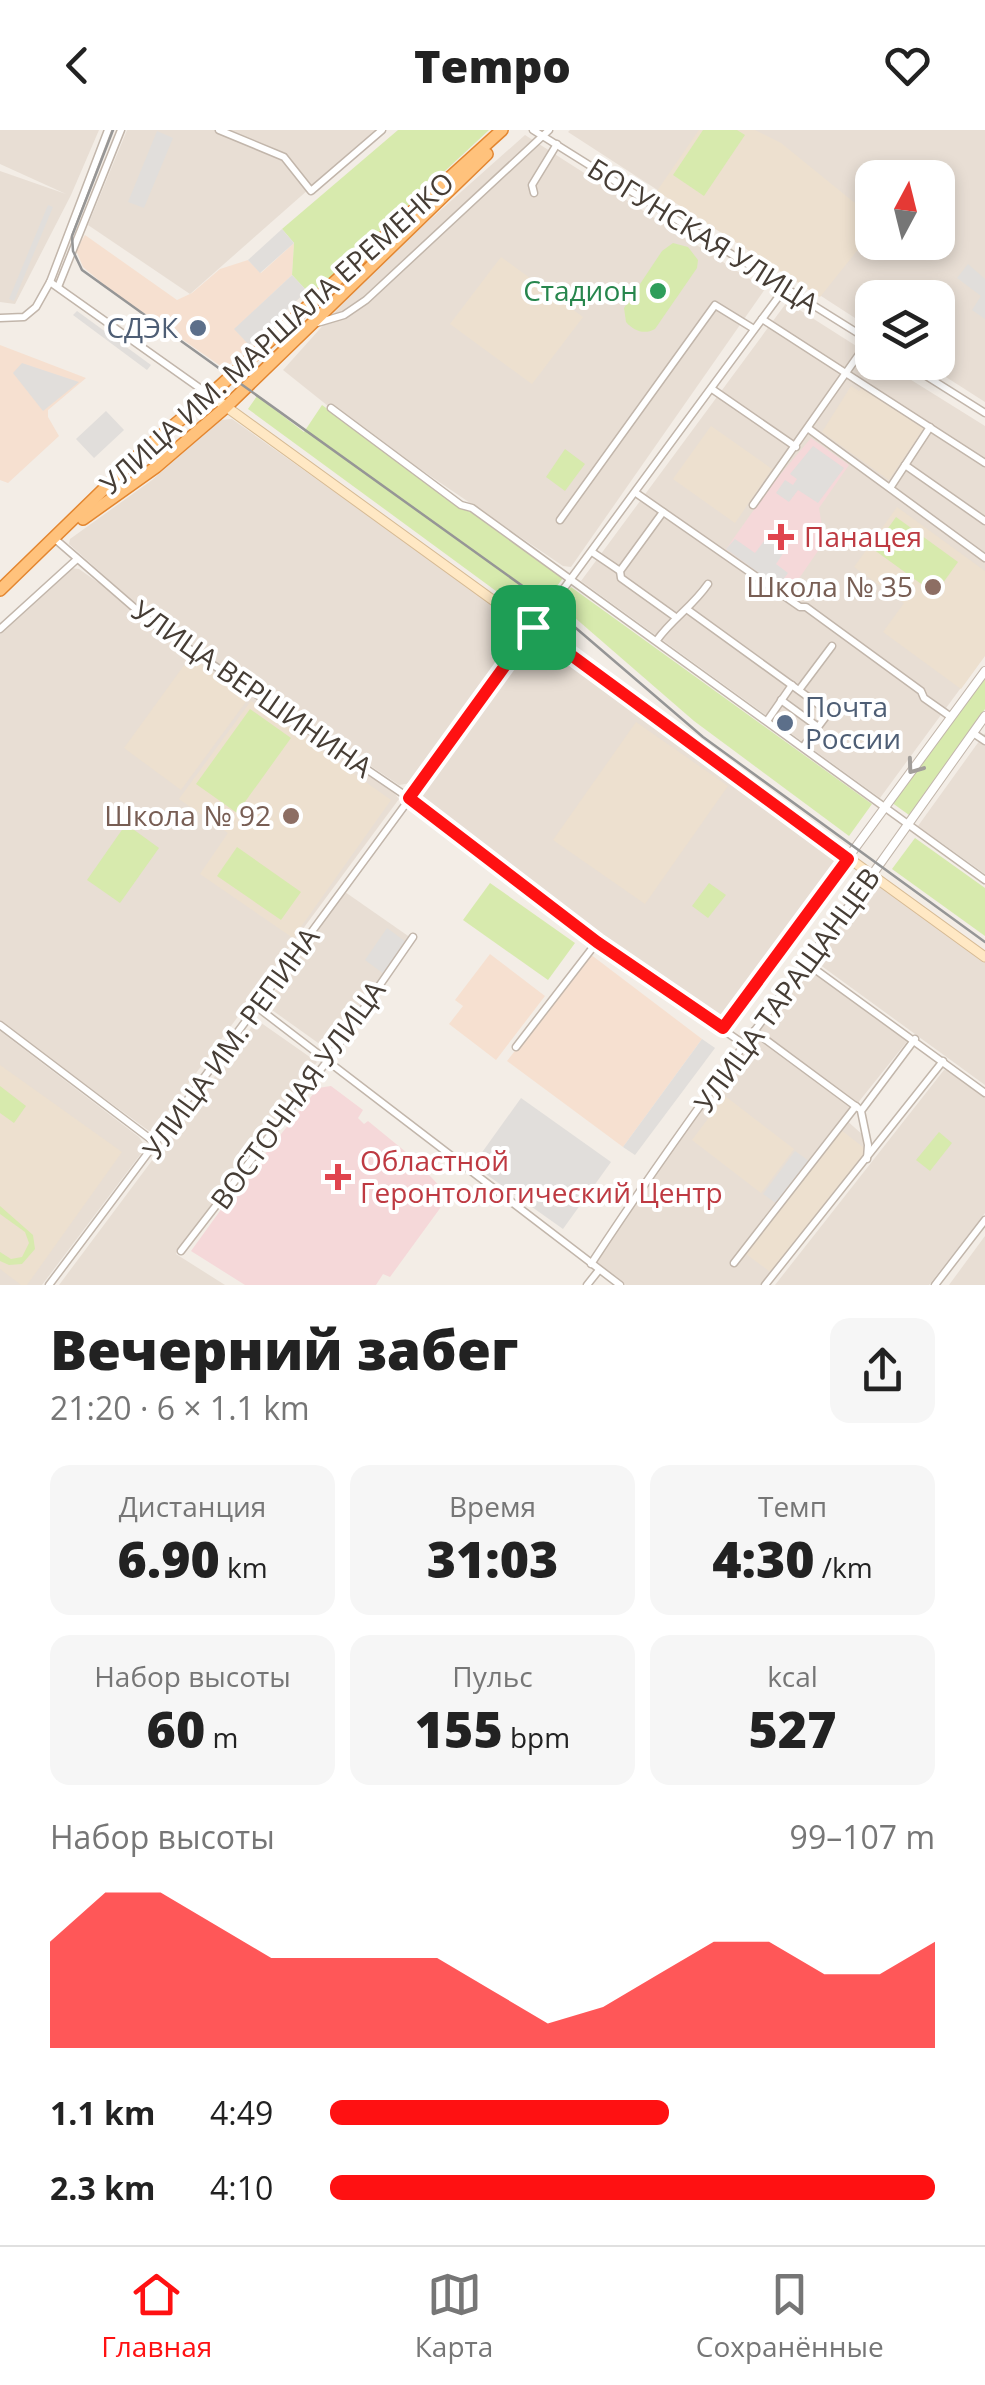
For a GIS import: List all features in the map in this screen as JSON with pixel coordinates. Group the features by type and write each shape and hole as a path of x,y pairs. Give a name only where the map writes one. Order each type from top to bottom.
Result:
{"highway":[{"name":"УЛИЦА ИМ. МАРШАЛА ЕРЕМЕНКО","path":"0,590 143,451 502,130"},
{"name":"УЛИЦА ИМ. МАРШАЛА ЕРЕМЕНКО","path":"54,539 156,467 226,407 512,130"},
{"path":"300,311 310,318 311,324"},
{"path":"143,451 144,458 156,467"}],"main road":[{"path":"210,395 985,957"}],"street":[{"path":"54,284 73,220 108,130"},
{"path":"0,318 24,317 54,284 121,130"},
{"path":"220,130 284,157 311,191 382,130"},
{"name":"БОГУНСКАЯ УЛИЦА","path":"533,130 546,133 557,144 855,331"},
{"path":"311,324 344,316 366,300 546,133"},
{"path":"534,193 532,185 557,144"},
{"path":"54,284 210,395"},
{"name":"УЛИЦА ИМ. РЕПИНА","path":"49,1285 785,288"},
{"path":"560,520 715,305 754,330"},
{"path":"762,318 985,462"},
{"path":"754,505 855,362"},
{"path":"933,380 985,413"},
{"path":"712,389 796,447"},
{"path":"331,408 985,880"},
{"path":"890,488 930,427"},
{"path":"810,429 985,558"},
{"path":"905,465 985,521"},
{"path":"636,492 806,607 951,717"},
{"path":"620,571 663,512"},
{"name":"УЛИЦА ВЕРШИНИНА","path":"54,539 153,624 409,798 597,942 745,1044"},
{"path":"592,552 674,616"},
{"path":"0,629 76,560"},
{"path":"657,640 674,616 688,610 708,584"},
{"path":"688,610 826,710 803,747"},
{"path":"767,720 832,646"},
{"name":"УЛИЦА ТАРАЩАНЦЕВ","path":"723,1028 985,672"},
{"path":"781,700 818,727"},
{"name":"УЛИЦА ТАРАЩАНЦЕВ","path":"591,1264 638,1192 985,716"},
{"path":"973,733 985,741"},
{"name":"ВОСТОЧНАЯ УЛИЦА","path":"181,1251 328,1060 413,938"},
{"path":"516,1047 597,942"},
{"path":"806,962 985,1093"},
{"path":"257,1007 620,1285"},
{"path":"0,1025 156,1144"},
{"path":"754,1031 858,1108 868,1145 866,1160"},
{"path":"734,1264 914,1040"},
{"path":"765,1285 944,1062"},
{"path":"935,1285 985,1220"},
{"path":"587,1285 598,1270"}],"shaded area":[{"path":"0,130 99,130 71,195 15,304 0,302 0,171 66,194 0,164"},
{"path":"127,130 376,130 190,294 88,225"},
{"path":"699,130 755,130 781,143 855,203 855,253 820,297 657,191"},
{"path":"985,130 985,402 951,380 955,380 955,280 855,280 855,318 568,132"},
{"path":"157,131 173,138 144,208 128,202"},
{"path":"525,135 765,289 571,567 563,566 333,410 283,370 370,273"},
{"path":"48,205 53,207 14,301 9,299"},
{"path":"282,229 294,243 260,273 248,260"},
{"path":"85,235 177,300 192,293 220,269 248,260 261,273 294,243 292,275 235,329 249,345 225,369 83,267 76,250"},
{"path":"501,257 583,317 532,384 450,324"},
{"path":"968,264 985,279 985,319 972,310 981,296 957,278"},
{"path":"292,275 307,291 249,345 234,329"},
{"path":"787,302 855,345 855,380 911,380 985,426 985,655 880,798 581,581"},
{"path":"77,311 151,365 147,370 73,315"},
{"path":"0,345 86,378 48,410 59,436 8,483 0,480"},
{"path":"22,363 79,382 43,411 13,373"},
{"path":"851,386 859,391 861,388 924,428 889,480 822,432"},
{"path":"106,411 124,430 94,458 76,439"},
{"path":"232,419 519,623 522,631 411,783 399,785 155,621 69,544 70,539 152,480 221,420"},
{"path":"711,426 772,469 735,523 673,479"},
{"path":"811,438 849,465 819,508 824,539 820,548 791,590 783,590 726,549"},
{"path":"813,446 844,468 818,503 798,490 789,502 776,493 785,480 793,485 797,479 790,474"},
{"name":"Школа № 35","path":"897,507 985,571 985,656 961,689 883,632 904,603 854,567"},
{"path":"767,537 786,549 776,564 788,573 778,587 726,549 735,539 755,553"},
{"path":"71,568 79,569 392,790 399,799 154,1130 149,1131 0,1022 0,633"},
{"path":"533,634 833,855 835,866 724,1014 715,1016 570,916 420,796 527,636"},
{"path":"190,657 248,699 181,790 124,748"},
{"name":"Школа № 92","path":"251,701 391,800 293,938 200,874 228,833 179,799"},
{"path":"636,722 728,786 645,904 553,840"},
{"path":"985,733 985,874 918,826"},
{"path":"875,883 985,962 985,1085 812,959 867,886"},
{"path":"345,892 411,938 328,1050 265,1005"},
{"path":"387,928 406,942 384,974 365,960"},
{"path":"490,954 545,996 496,1060 449,1024 463,1006 455,1000"},
{"path":"590,954 702,1039 623,1147 507,1061"},
{"path":"807,967 909,1039 845,1119 873,1144 872,1156 768,1285 626,1285 598,1266 596,1253"},
{"path":"257,1020 317,1062 176,1254 225,1285 59,1285"},
{"path":"0,1031 143,1143 143,1151 42,1285 0,1285"},
{"path":"702,1039 715,1048 635,1155 623,1147"},
{"path":"0,1065 122,1152 27,1285 21,1285 0,1269"},
{"path":"944,1070 985,1098 985,1213 929,1285 775,1285"},
{"name":"Областной Геронтологический Центр","path":"331,1086 363,1110 358,1118 364,1124 368,1121 412,1157 449,1196 390,1277 383,1274 376,1285 245,1285 191,1251 318,1088"},
{"path":"725,1096 794,1149 761,1193 692,1140"},
{"path":"521,1098 611,1162 563,1229 473,1165"},
{"path":"841,1130 868,1151 773,1274 746,1254"},
{"path":"795,1151 809,1161 777,1204 763,1194"},
{"path":"985,1236 985,1285 949,1285"}],"green space":[{"path":"398,130 489,130 316,291 307,291 292,275 294,243 282,229"},
{"path":"703,130 737,130 745,135 704,196 673,175"},
{"name":"Стадион","path":"673,243 688,247 698,260 697,268 655,329 636,330 626,322 624,308 662,251"},
{"path":"257,396 304,432 322,405 563,578 533,618 248,409"},
{"path":"565,449 585,464 565,491 546,477"},
{"path":"896,517 958,562 935,594 873,549"},
{"path":"571,587 872,804 849,836 694,721 559,604"},
{"path":"985,676 985,709 909,815 891,802"},
{"path":"250,709 291,738 237,813 196,784"},
{"path":"126,824 159,848 120,903 87,880"},
{"path":"915,838 985,888 985,936 892,869"},
{"path":"237,847 301,892 281,920 217,876"},
{"path":"490,883 575,943 548,980 463,920"},
{"path":"709,883 726,895 708,918 692,906"},
{"path":"0,1086 26,1106 14,1123 0,1113"},
{"path":"939,1132 952,1143 930,1171 916,1160"},
{"path":"0,1206 33,1235 35,1249 22,1264 0,1261 0,1252 11,1259 22,1257 29,1243 25,1232 0,1214"}],"tram line":[{"path":"113,130 72,236 73,251 82,270 549,605 703,737 985,942"}],"place":[{"name":"Стадион","path":"658,291"},
{"name":"СДЭК","path":"198,328"},
{"name":"Панацея","path":"781,537"},
{"name":"Школа № 35","path":"933,587"},
{"name":"Почта России","path":"785,723"},
{"name":"Школа № 92","path":"291,816"},
{"name":"Областной Геронтологический Центр","path":"338,1177"}],"route":[{"path":"533,627 848,859 723,1028 597,942 409,798 533,627"}]}
